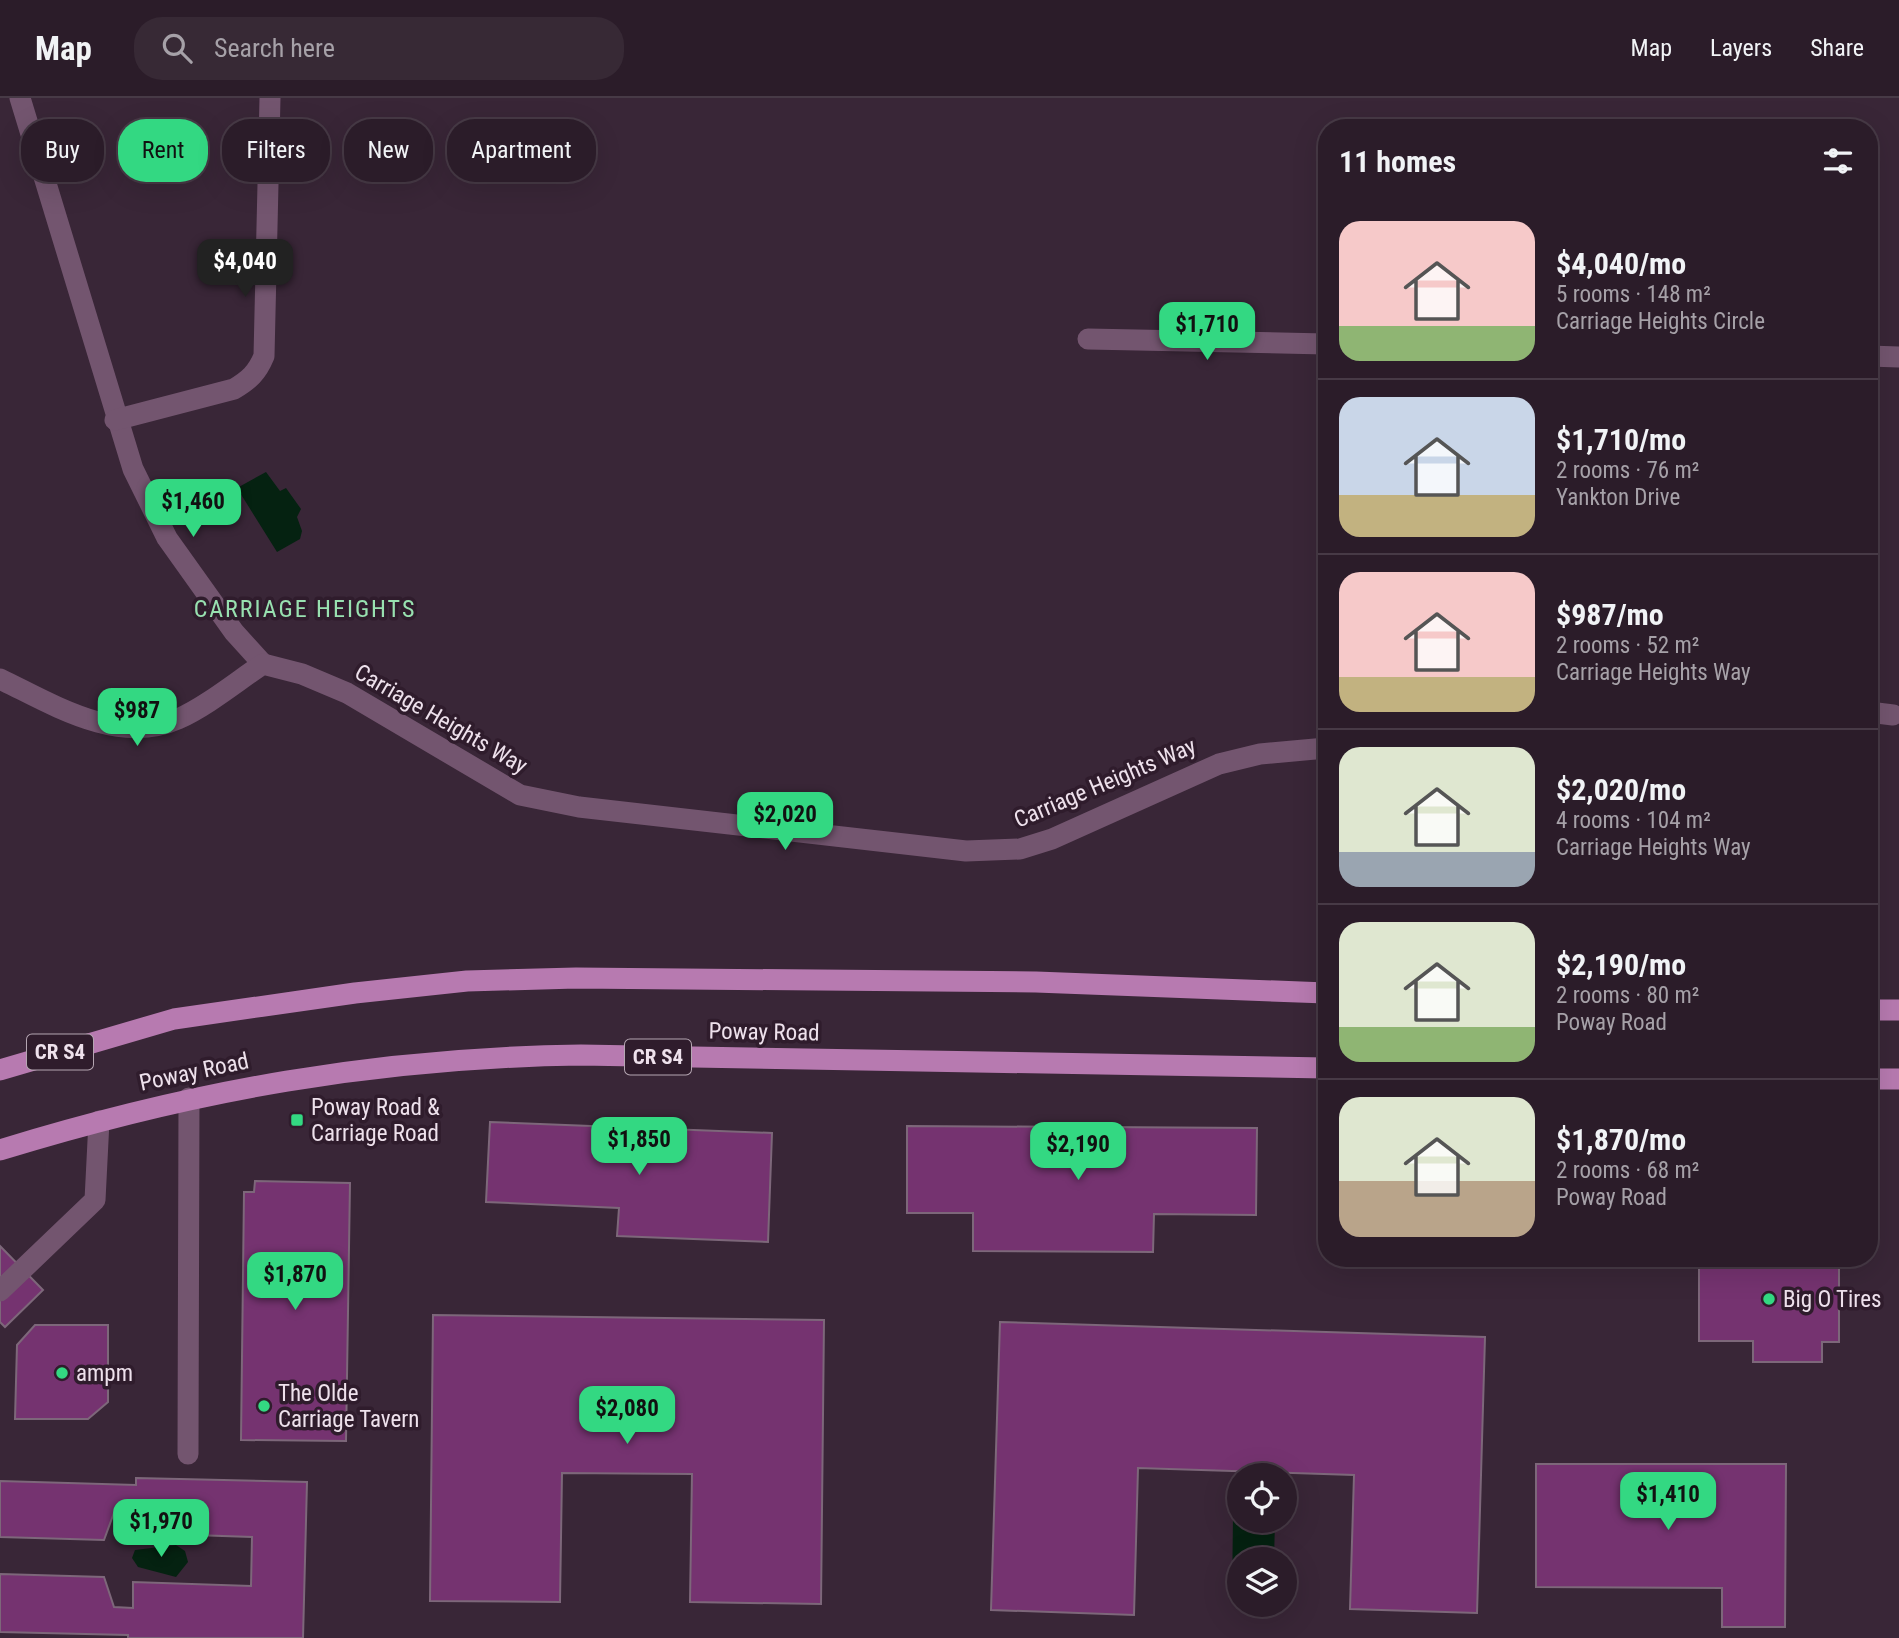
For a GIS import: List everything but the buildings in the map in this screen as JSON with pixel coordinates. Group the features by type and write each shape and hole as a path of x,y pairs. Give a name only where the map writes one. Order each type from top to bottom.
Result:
{"main road":[{"name":"CR S4","path":"0,1070 174,1019 355,993 467,981 589,978 1036,982 1318,993"},
{"path":"1878,1010 1899,1010"},
{"name":"Poway Road","path":"0,1150 189,1098 327,1074 486,1057 634,1056 1318,1068"},
{"path":"1878,1079 1899,1079"}],"street":[{"path":"0,678 79,717 127,727 152,727 178,719 263,664 234,632 167,538 138,482 115,420 20,98"},
{"path":"115,420 234,388 250,380 259,370 264,356 270,98"},
{"path":"1088,339 1318,344"},
{"path":"1878,356 1899,357"},
{"name":"Carriage Heights Way","path":"263,664 302,674 347,693 520,795 579,807 966,851 1020,849 1052,839 1240,758 1318,749"},
{"path":"1878,713 1893,715"},
{"path":"188,1454 189,1098"},
{"path":"0,1291 95,1199 99,1121"}],"shaded area":[{"path":"266,472 280,491 286,488 301,509 297,517 302,531 300,539 277,552 237,488"},
{"path":"1233,1533 1275,1533 1274,1547 1233,1547"},
{"path":"176,1545 185,1551 188,1562 176,1577 138,1567 132,1558 135,1550"}],"place":[{"name":"Poway Road & Carriage Road","path":"297,1120"},
{"name":"Big O Tires","path":"1769,1299"},
{"name":"ampm","path":"62,1373"},
{"name":"The Olde Carriage Tavern","path":"264,1406"}],"district":[{"name":"CARRIAGE HEIGHTS","path":"305,609"}]}
